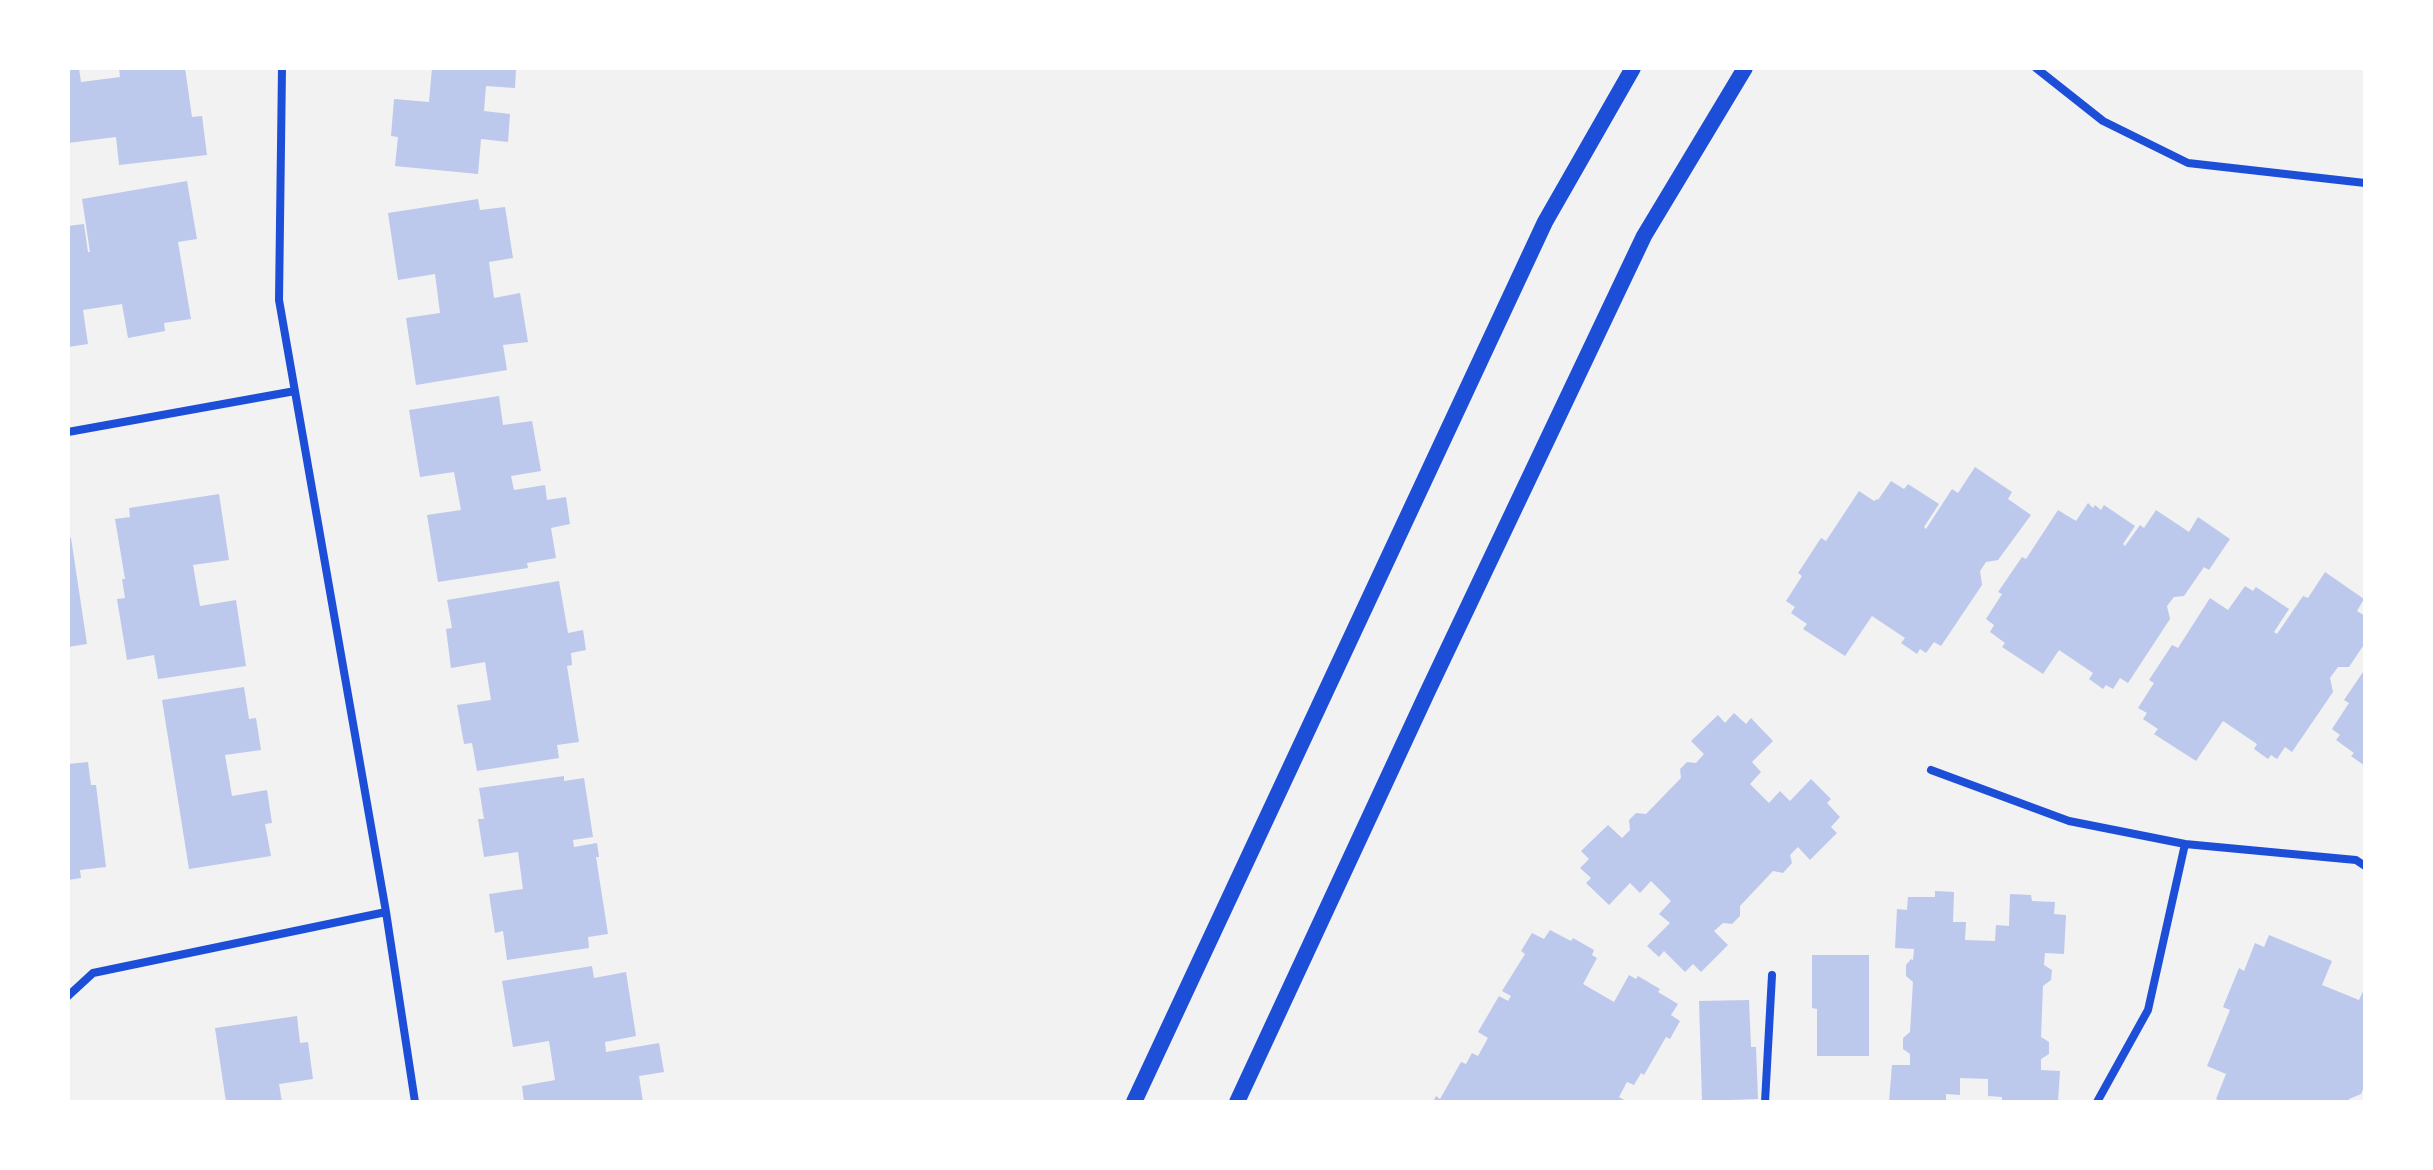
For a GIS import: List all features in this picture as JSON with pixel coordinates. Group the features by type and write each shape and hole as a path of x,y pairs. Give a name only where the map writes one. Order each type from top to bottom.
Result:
{"main road":[{"path":"1134,1102 1545,222 1633,68"},
{"path":"1237,1102 1644,236 1745,68"}],"street":[{"path":"282,68 279,300 386,912 415,1102"},
{"path":"2036,68 2103,121 2188,163 2365,183"},
{"path":"68,432 295,391"},
{"path":"1931,770 2069,821 2185,844 2356,860 2365,866"},
{"path":"2097,1102 2148,1010 2185,844"},
{"path":"68,996 93,973 386,912"},
{"path":"1765,1102 1772,975"}],"building":[{"path":"68,68 79,68 81,82 120,77 119,68 185,68 192,117 202,116 207,155 119,165 116,137 68,143"},
{"path":"432,68 516,68 515,88 486,86 484,111 510,114 508,142 481,139 478,174 395,166 398,137 391,136 394,99 429,102"},
{"path":"187,181 197,239 178,242 191,319 164,323 165,331 128,338 122,304 83,310 88,344 68,347 68,226 84,224 90,252 82,199"},
{"path":"478,199 480,210 505,207 513,258 489,262 494,298 520,293 528,342 503,345 507,370 416,385 406,318 440,313 435,274 398,280 388,213"},
{"path":"499,396 503,425 532,421 541,471 511,476 514,490 545,485 547,500 566,497 570,524 551,528 556,558 527,563 528,568 438,582 427,515 461,510 454,472 420,477 409,410"},
{"path":"1975,467 2012,492 2008,499 2031,515 1998,560 1986,562 1980,571 1982,585 1941,646 1934,642 1926,653 1920,649 1917,654 1901,643 1905,638 1872,616 1845,656 1803,629 1807,624 1791,613 1795,607 1786,601 1802,576 1798,573 1821,538 1826,541 1859,491 1874,501 1878,500 1891,481 1904,489 1908,484 1939,504 1924,527 1926,529 1952,489 1958,493"},
{"path":"219,494 229,560 193,565 200,606 236,600 246,666 158,679 154,655 127,660 117,599 125,598 122,579 125,579 115,519 130,517 129,508"},
{"path":"2088,503 2101,510 2104,505 2135,526 2123,544 2125,546 2140,525 2144,528 2156,510 2189,532 2198,517 2230,539 2209,570 2204,567 2184,596 2174,597 2167,606 2170,619 2128,683 2120,678 2113,689 2106,685 2103,689 2089,679 2093,673 2059,650 2043,674 2002,647 2005,643 1990,632 1994,625 1986,619 2002,594 1998,592 2022,557 2026,559 2058,510 2076,521"},
{"path":"68,538 71,538 87,644 68,647"},
{"path":"2325,572 2364,599 2357,611 2365,616 2365,643 2349,667 2338,667 2330,678 2333,692 2292,752 2285,747 2277,759 2271,755 2268,759 2254,749 2257,744 2223,721 2196,761 2154,734 2158,729 2143,719 2147,713 2138,708 2154,683 2149,680 2172,645 2178,648 2210,598 2228,610 2245,586 2253,591 2256,587 2289,609 2274,632 2277,634 2303,596 2308,598"},
{"path":"559,581 568,633 583,630 586,650 571,653 572,665 567,666 579,742 557,745 559,758 477,771 472,743 464,744 457,705 491,700 485,662 451,668 446,629 452,628 447,600"},
{"path":"2365,669 2365,766 2336,740 2340,735 2332,729 2349,703 2344,700"},
{"path":"244,687 249,719 256,718 261,750 225,755 232,796 267,790 272,823 265,824 271,856 189,869 162,700"},
{"path":"1734,713 1746,724 1751,718 1773,741 1752,762 1761,772 1750,784 1769,803 1780,791 1790,801 1811,779 1831,799 1827,803 1840,817 1831,827 1837,833 1810,860 1798,847 1790,855 1792,863 1783,873 1773,871 1740,906 1740,916 1732,924 1723,923 1714,931 1728,945 1701,972 1693,964 1685,972 1664,951 1659,957 1647,946 1670,923 1659,914 1671,901 1651,881 1640,893 1630,883 1609,905 1586,883 1591,878 1580,868 1589,859 1581,851 1608,825 1622,838 1630,830 1629,820 1636,813 1646,814 1681,778 1680,769 1687,762 1696,763 1704,754 1691,741 1718,715 1725,723"},
{"path":"88,762 91,785 96,785 106,867 80,870 81,878 68,880 68,764"},
{"path":"564,776 564,781 584,778 593,837 573,840 574,847 597,843 599,857 596,857 608,934 588,937 589,948 507,960 503,931 495,933 489,894 523,889 518,852 484,857 478,819 484,819 479,788"},
{"path":"1935,891 1954,892 1953,922 1966,922 1965,940 1995,941 1996,925 2009,926 2010,894 2031,895 2032,901 2055,902 2054,914 2066,915 2064,954 2045,953 2044,965 2052,970 2051,980 2043,986 2041,1037 2049,1042 2049,1054 2041,1059 2041,1070 2060,1071 2058,1102 2002,1102 2002,1097 1988,1096 1988,1079 1960,1078 1960,1095 1946,1094 1946,1102 1889,1102 1892,1065 1910,1065 1910,1054 1903,1049 1903,1038 1910,1032 1913,982 1906,976 1906,965 1913,960 1914,949 1895,948 1897,909 1907,910 1908,897 1935,897"},
{"path":"1550,930 1594,950 1592,955 1597,958 1583,984 1614,1002 1629,975 1636,979 1638,976 1660,989 1658,992 1678,1004 1671,1015 1680,1021 1670,1039 1666,1037 1644,1075 1641,1073 1634,1085 1627,1082 1619,1097 1628,1102 1433,1102 1436,1096 1440,1099 1461,1062 1466,1064 1472,1053 1478,1056 1488,1038 1478,1032 1499,996 1508,1001 1511,996 1502,991 1525,954 1521,951 1532,933 1544,939"},
{"path":"2269,935 2332,961 2322,985 2359,1000 2365,987 2365,1085 2361,1094 2348,1102 2223,1102 2216,1099 2226,1074 2207,1066 2230,1010 2223,1007 2239,968 2244,971 2255,943 2264,947"},
{"path":"1812,955 1869,955 1869,1056 1817,1056 1817,1009 1812,1008"},
{"path":"592,966 594,978 626,972 636,1036 605,1042 606,1052 659,1043 664,1072 639,1076 643,1102 524,1102 522,1086 555,1080 549,1041 513,1047 502,981"},
{"path":"1749,1000 1751,1047 1756,1047 1758,1099 1702,1101 1699,1001"},
{"path":"297,1016 300,1043 308,1042 313,1079 279,1084 282,1102 226,1102 215,1028"}]}
